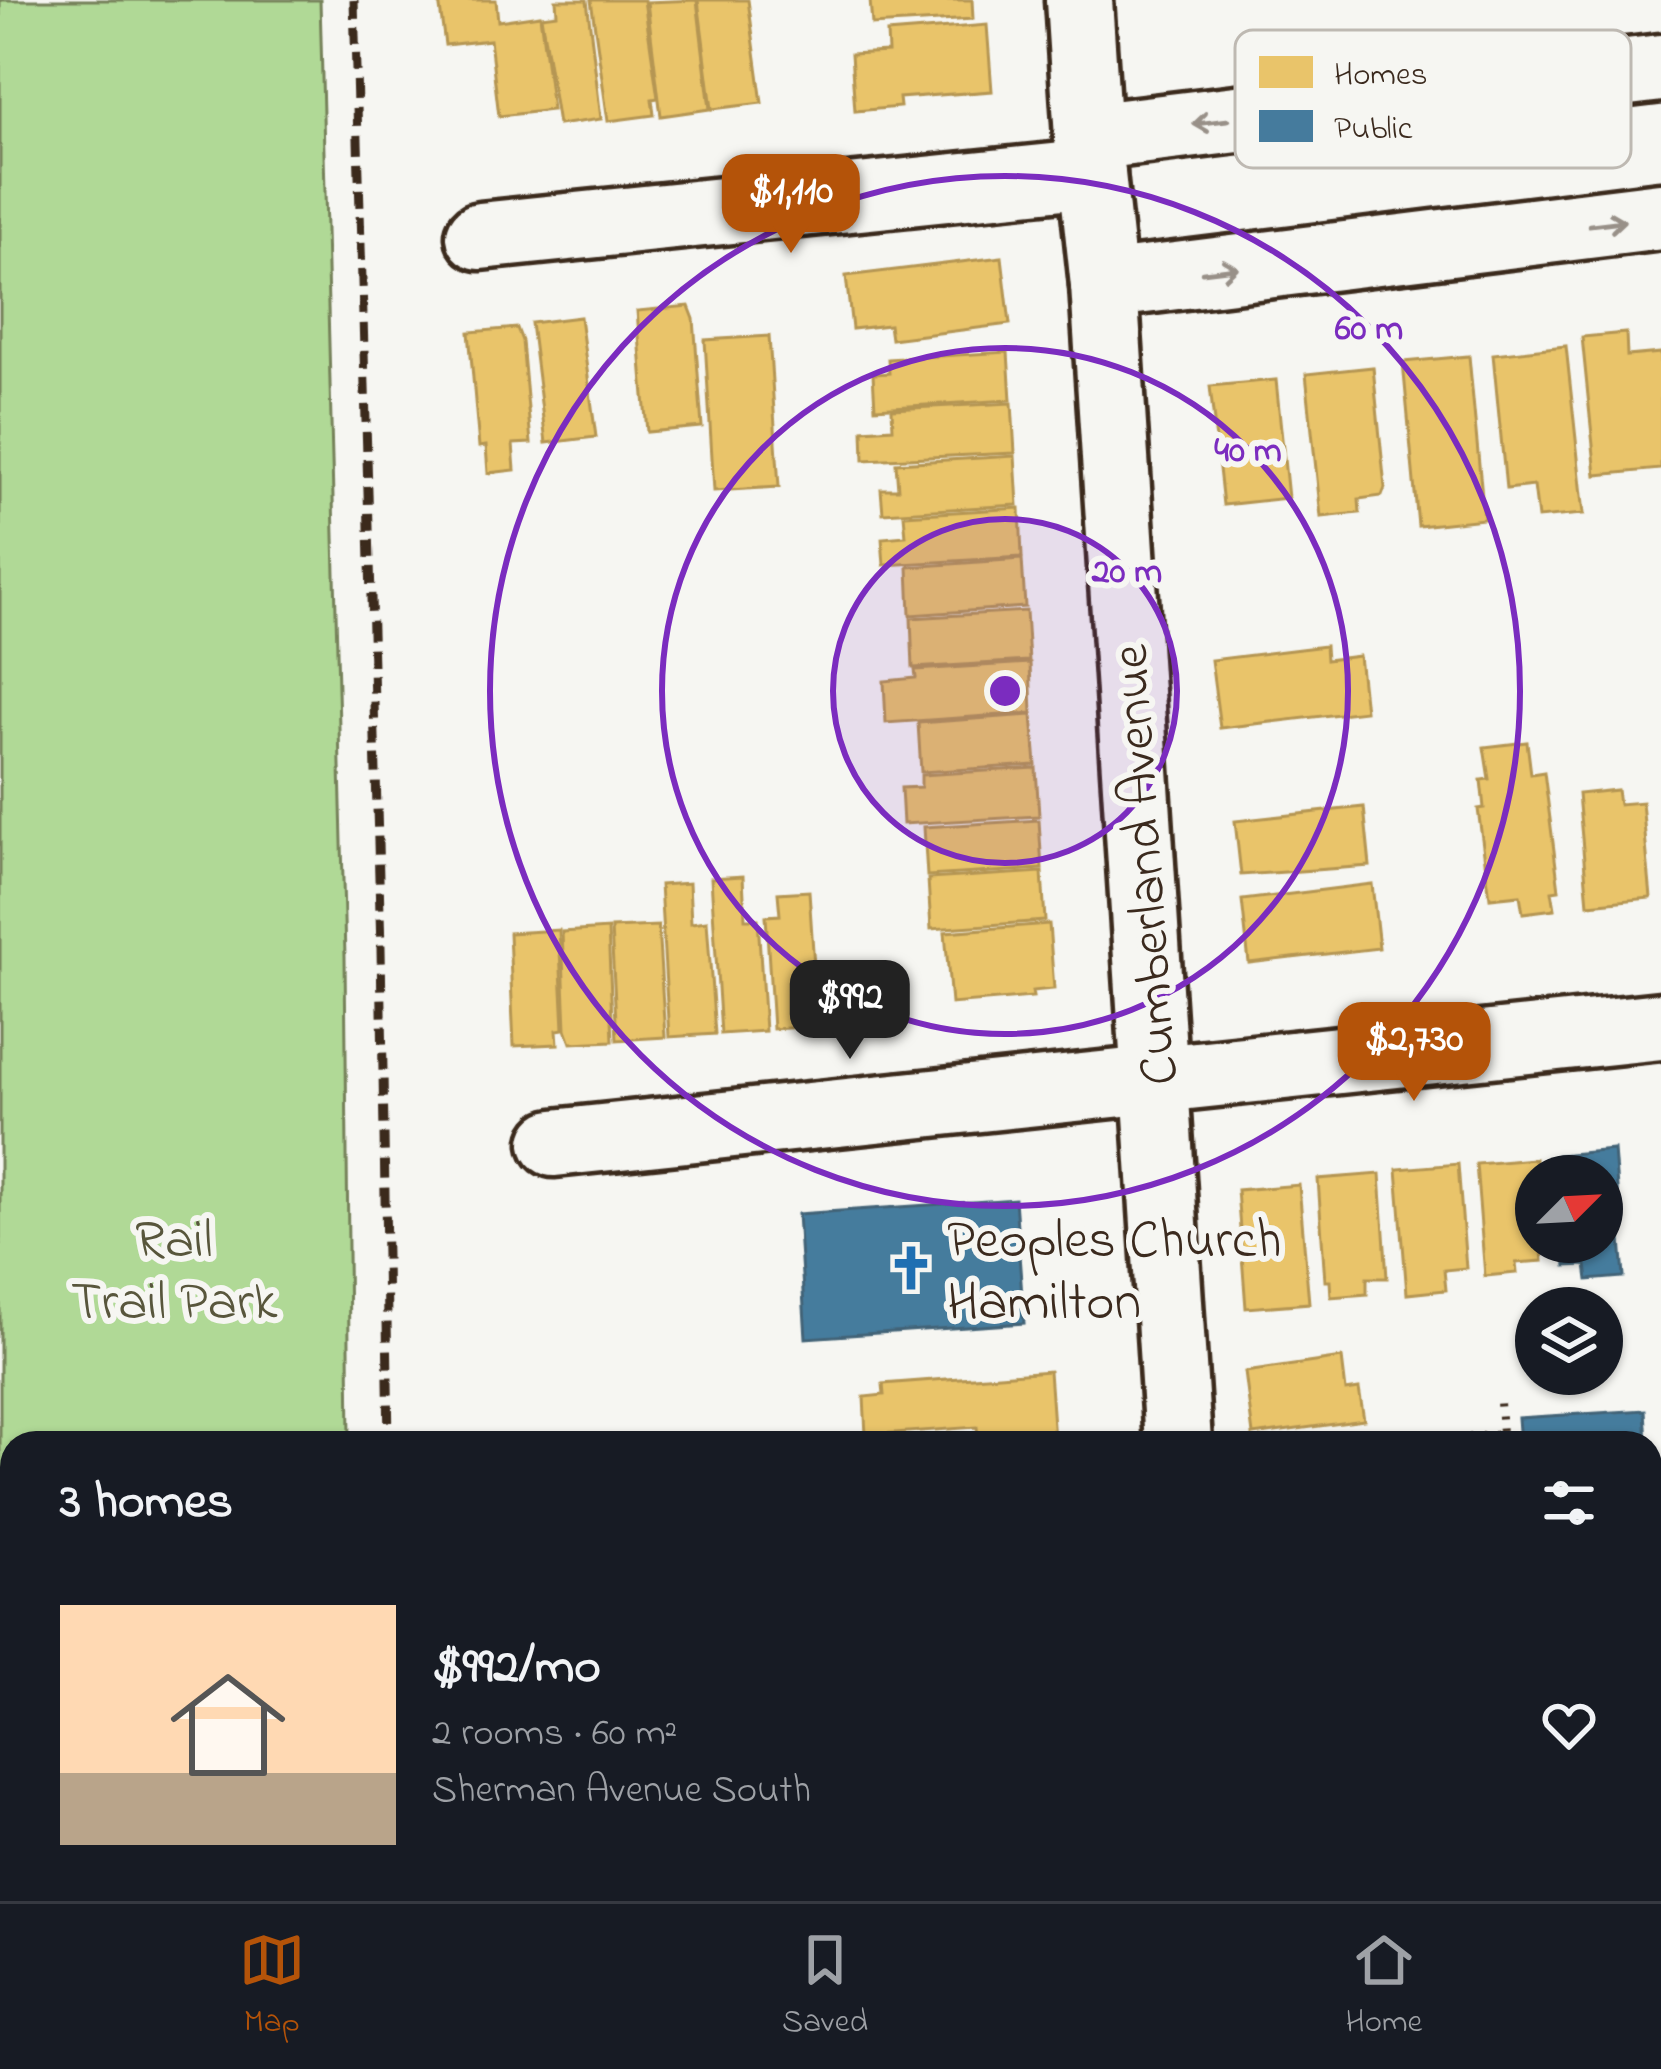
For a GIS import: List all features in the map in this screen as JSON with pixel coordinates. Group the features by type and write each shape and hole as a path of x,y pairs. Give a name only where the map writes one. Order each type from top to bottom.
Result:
{"street":[{"name":"Cumberland Avenue","path":"1079,0 1104,285 1177,1431"},
{"path":"1631,73 1661,68"},
{"path":"480,236 1235,133"},
{"path":"1104,285 1661,217"},
{"path":"554,1143 1661,1026"}],"path":[{"path":"1500,1402 1502,1431"}],"green space":[{"name":"Rail Trail Park","path":"0,0 320,0 345,957 350,1431 0,1431"}],"building: Homes":[{"path":"439,0 496,0 498,21 540,15 552,110 499,116 490,40 445,45"},
{"path":"556,0 587,0 601,119 558,125 541,16 557,14"},
{"path":"591,0 644,0 658,98 652,99 654,115 608,121"},
{"path":"697,0 710,109 661,116 647,2"},
{"path":"698,0 748,0 762,103 712,109"},
{"path":"870,0 972,0 973,19 872,25"},
{"path":"987,25 992,91 899,98 900,107 855,111 851,54 888,52 887,33"},
{"path":"1002,257 1010,324 891,339 889,325 852,329 846,276"},
{"path":"689,306 702,427 647,432 637,311"},
{"path":"580,317 596,437 546,443 531,323"},
{"path":"517,328 531,443 513,444 515,470 488,473 486,446 479,447 469,332"},
{"path":"1626,333 1627,356 1661,353 1661,469 1596,475 1582,337"},
{"path":"769,336 779,487 714,491 705,340"},
{"path":"1566,346 1584,514 1538,518 1534,486 1506,489 1493,354"},
{"path":"1008,352 1011,400 875,408 873,374 889,373 888,359"},
{"path":"1469,356 1484,519 1418,526 1403,362"},
{"path":"1373,367 1385,488 1382,496 1359,499 1360,513 1321,517 1306,374"},
{"path":"1276,380 1288,498 1223,505 1210,386"},
{"path":"1012,403 1015,453 864,460 863,430 893,428 892,409"},
{"path":"1015,456 1018,505 883,513 881,489 898,489 896,463"},
{"path":"1020,508 1022,557 884,565 882,538 906,536 904,515"},
{"path":"1022,559 1025,607 910,615 908,567"},
{"path":"1026,611 1029,661 913,668 911,618"},
{"path":"1325,646 1326,660 1359,656 1365,711 1220,728 1211,660"},
{"path":"1030,663 1032,713 886,723 884,681 916,678 915,670"},
{"path":"1032,715 1036,765 921,772 918,723"},
{"path":"1527,742 1531,774 1544,772 1559,890 1552,891 1555,909 1523,913 1520,895 1490,898 1478,809 1484,808 1481,780 1489,779 1484,747"},
{"path":"1036,768 1039,816 903,824 901,788 921,787 921,775"},
{"path":"1617,790 1619,804 1642,802 1651,898 1588,904 1578,794"},
{"path":"1364,807 1370,866 1241,875 1235,821"},
{"path":"1039,820 1042,869 927,876 924,827"},
{"path":"1042,872 1045,921 931,929 928,879"},
{"path":"743,876 745,919 758,919 765,1031 721,1034 711,878"},
{"path":"689,883 691,923 707,921 715,1034 669,1037 660,885"},
{"path":"1372,884 1379,948 1249,963 1242,900"},
{"path":"809,891 818,1026 773,1029 766,916 780,915 778,893"},
{"path":"1049,924 1054,989 1032,991 1033,997 951,1004 945,932"},
{"path":"658,926 665,1037 617,1040 611,928"},
{"path":"608,929 613,1041 571,1043 566,1029 562,932"},
{"path":"559,930 564,1029 557,1030 558,1044 514,1046 509,933"},
{"path":"1515,1161 1517,1273 1485,1276 1476,1164"},
{"path":"1458,1164 1466,1268 1444,1270 1446,1290 1407,1294 1397,1169"},
{"path":"1380,1174 1387,1278 1367,1278 1367,1294 1331,1297 1330,1281 1325,1281 1318,1179"},
{"path":"1299,1185 1309,1303 1246,1308 1237,1190"},
{"path":"1342,1358 1346,1391 1359,1389 1364,1420 1252,1431 1245,1372"},
{"path":"1049,1371 1053,1431 978,1431 977,1427 866,1431 864,1397 884,1395 883,1384"}],"building: Public":[{"path":"1614,1150 1614,1155 1557,1155"},
{"name":"Peoples Church Hamilton","path":"1015,1199 1024,1323 806,1338 798,1214"},
{"path":"1623,1263 1624,1277 1588,1280 1586,1265 1566,1266"},
{"path":"1645,1410 1646,1431 1519,1431 1518,1418"}],"railway":[{"path":"354,0 381,948 389,1431"}],"place":[{"name":"Peoples Church Hamilton","path":"911,1268"}]}
